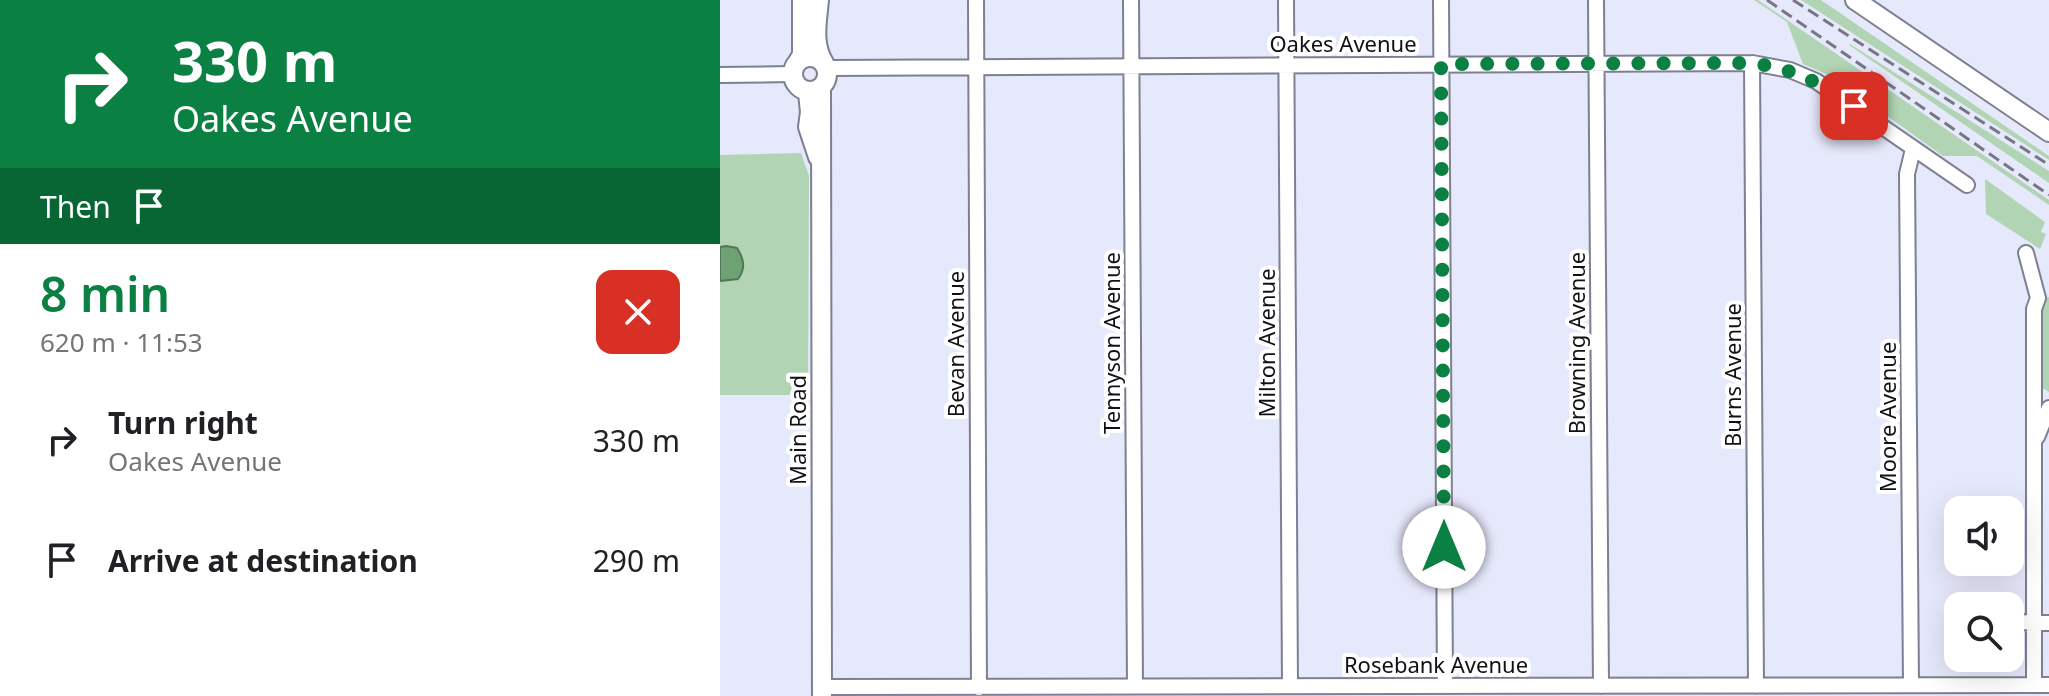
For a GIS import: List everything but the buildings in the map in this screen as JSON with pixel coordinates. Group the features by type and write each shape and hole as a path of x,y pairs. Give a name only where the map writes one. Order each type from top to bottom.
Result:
{"main road":[{"path":"802,0 802,55 795,68 797,85 814,90 827,79 825,66 816,48 819,0"},
{"path":"1855,0 2049,132"},
{"path":"795,68 807,57 819,59 825,66"},
{"name":"Main Road","path":"814,90 808,127 820,164 822,692"}],"street":[{"name":"Bevan Avenue","path":"976,0 979,688"},
{"name":"Tennyson Avenue","path":"1131,0 1135,686"},
{"name":"Milton Avenue","path":"1286,0 1290,686"},
{"path":"1441,0 1445,686"},
{"name":"Browning Avenue","path":"1596,0 1601,686"},
{"name":"Oakes Avenue","path":"825,66 976,68 1752,63 1790,70 1816,81 1967,185"},
{"name":"Burns Avenue","path":"1752,63 1756,686"},
{"path":"720,75 795,68"},
{"name":"Moore Avenue","path":"1911,685 1907,174 1913,149"},
{"path":"2026,253 2044,296 2034,309 2035,447 2042,542 2042,685"},
{"path":"2035,388 2049,395"},
{"path":"2035,447 2041,423 2049,408"},
{"name":"Rosebank Avenue","path":"822,692 1135,686 1756,686 1802,691 1911,685 2042,685"}],"shaded area":[{"path":"1754,0 1758,0 2049,200 2049,205 1977,156 1943,156 1833,77 1803,64 1787,22"},
{"path":"1801,0 1821,0 2049,156 2049,160"},
{"path":"1849,45 2049,171 2049,183"},
{"path":"801,153 809,176 808,395 720,395 720,155"},
{"path":"1985,179 2045,222 2041,232 2046,234 2040,249 1986,214"},
{"path":"720,247 737,248 743,267 738,279 720,281"},
{"path":"2049,297 2049,392 2039,386 2036,309 2043,298"}],"railway":[{"path":"1767,0 2049,195"},
{"path":"1793,0 2049,165"}],"route":[{"path":"1444,547 1441,64 1752,63 1790,70 1816,81 1854,106"}]}
